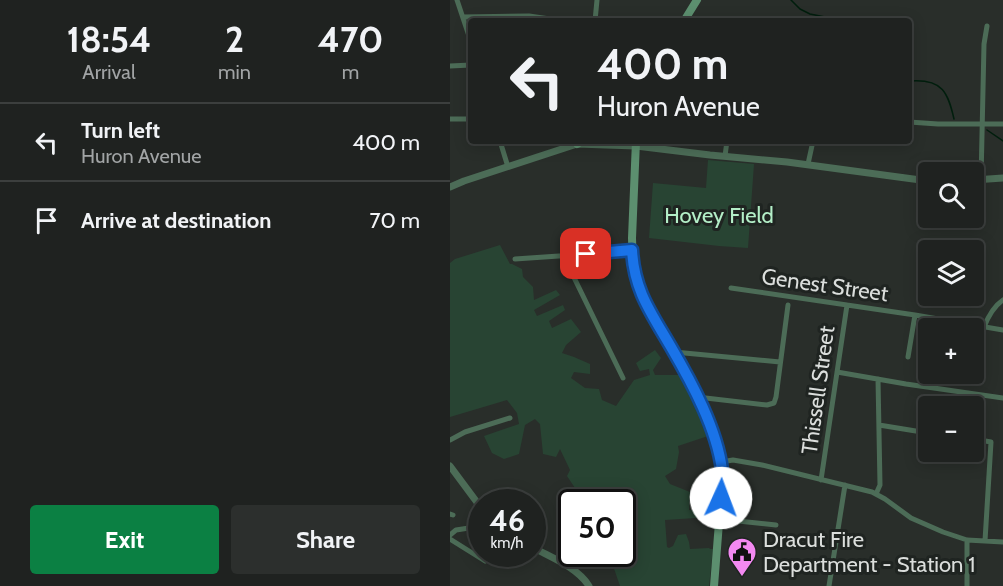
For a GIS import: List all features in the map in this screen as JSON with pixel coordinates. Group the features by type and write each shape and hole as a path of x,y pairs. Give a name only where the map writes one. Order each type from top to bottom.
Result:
{"main road":[{"path":"686,18 697,0"},
{"path":"636,144 633,268 639,290 697,397 711,429 723,472 714,586"}],"street":[{"path":"457,0 468,33"},
{"path":"595,18 597,0"},
{"path":"463,17 521,18 534,16 546,18"},
{"path":"979,162 984,44 987,26"},
{"path":"450,66 468,65"},
{"path":"450,119 468,118"},
{"path":"912,122 1003,124"},
{"path":"501,144 508,167"},
{"path":"559,144 561,149"},
{"path":"450,187 577,144"},
{"path":"636,144 918,180"},
{"path":"725,156 727,144"},
{"path":"808,164 812,144"},
{"path":"984,179 1003,178"},
{"path":"450,179 464,181"},
{"path":"516,259 632,250"},
{"path":"563,255 623,378"},
{"name":"Genest Street","path":"731,288 932,318"},
{"path":"984,327 999,302 1003,300"},
{"path":"697,397 767,405 774,403 777,397 788,305"},
{"name":"Thissell Street","path":"821,480 847,305"},
{"path":"908,357 915,315"},
{"name":"Genest Street","path":"984,327 1003,330"},
{"path":"674,352 780,362"},
{"path":"837,372 1003,398"},
{"path":"876,494 880,485 878,379"},
{"path":"450,440 465,432 510,418"},
{"path":"879,425 918,431"},
{"path":"984,441 991,442 985,541"},
{"path":"721,462 733,460 845,485 876,494 911,518 943,532 967,540 1003,542"},
{"path":"450,466 468,490"},
{"path":"829,586 845,485"},
{"path":"719,519 776,525"},
{"path":"468,528 456,530 450,537 468,549"},
{"path":"967,540 967,586"},
{"path":"546,555 578,574 589,586"}],"green space":[{"name":"Hovey Field","path":"708,160 754,164 748,248 649,238 653,183 706,188"},
{"path":"500,245 510,264 522,269 523,277 533,287 534,300 556,290 560,295 534,310 537,316 563,305 565,310 549,321 552,328 571,319 581,332 566,345 562,353 590,364 590,374 574,372 571,378 585,388 599,389 602,400 616,406 634,380 650,375 649,369 640,371 636,363 655,350 661,358 653,370 655,375 679,375 700,413 708,436 678,446 676,469 665,476 670,484 690,492 689,510 711,511 711,517 665,520 667,547 673,546 678,535 686,534 690,549 713,549 709,586 620,586 613,567 636,567 636,489 576,489 567,476 570,470 560,449 556,457 543,454 540,424 535,419 525,425 519,454 504,459 492,453 484,436 519,424 517,413 507,400 450,417 450,263 455,259"}],"waterway":[{"path":"791,0 800,9 810,14 830,18"},
{"path":"912,81 930,82 937,85 946,95 954,119"},
{"path":"987,130 1003,141"}],"place":[{"name":"Dracut Fire Department - Station 1","path":"742,578"}],"route":[{"path":"586,254 632,250 633,268 639,290 682,367 711,429 723,472 721,498"}]}
